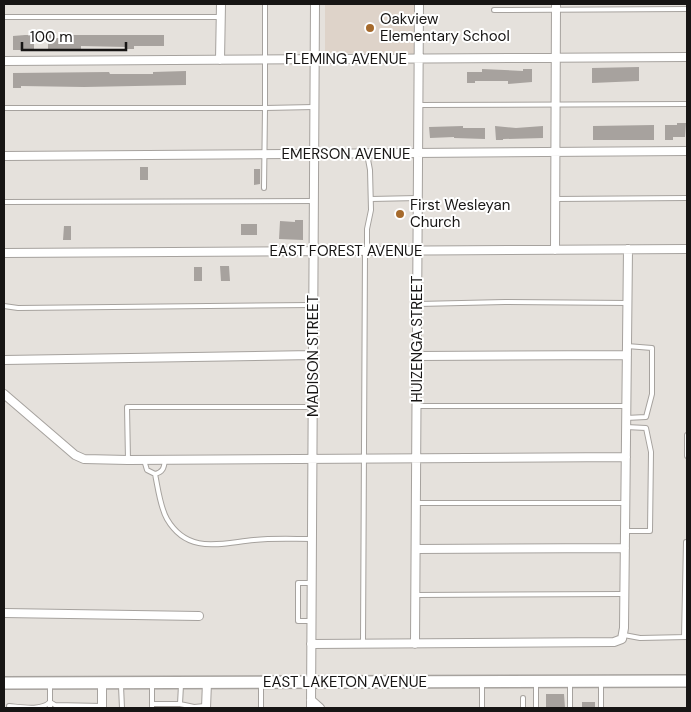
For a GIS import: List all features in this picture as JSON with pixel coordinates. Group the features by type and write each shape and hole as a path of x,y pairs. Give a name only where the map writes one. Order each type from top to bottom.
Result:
{"main road":[{"name":"EAST LAKETON AVENUE","path":"4,683 687,681"}],"street":[{"path":"220,4 220,60"},
{"name":"MADISON STREET","path":"311,704 315,4"},
{"name":"HUIZENGA STREET","path":"415,644 419,4"},
{"path":"555,250 556,7"},
{"name":"FLEMING AVENUE","path":"4,61 687,57"},
{"name":"EMERSON AVENUE","path":"4,156 687,151"},
{"path":"311,644 614,642 623,637 628,249"},
{"name":"EAST FOREST AVENUE","path":"4,253 687,249"},
{"path":"417,356 627,350"},
{"path":"4,360 313,355"},
{"path":"4,394 75,455 84,458 165,460 626,457"},
{"path":"416,549 625,548"},
{"path":"4,612 199,616"},
{"path":"206,707 207,682"},
{"path":"102,683 102,707"},
{"path":"311,704 320,708"}],"lane":[{"path":"264,188 265,4"},
{"path":"494,10 556,7 687,9"},
{"path":"4,17 220,17"},
{"path":"418,105 687,104"},
{"path":"4,108 314,108"},
{"path":"363,644 366,251 367,230 372,210 370,170 367,154"},
{"path":"371,199 418,198"},
{"path":"555,199 687,198"},
{"path":"4,202 314,201"},
{"path":"418,304 505,302 628,303"},
{"path":"4,306 18,308 313,305"},
{"path":"626,418 646,417 652,394 652,348 627,350"},
{"path":"417,406 626,406"},
{"path":"128,460 128,407 313,407"},
{"path":"625,531 650,531 651,452 646,428 626,427"},
{"path":"687,435 687,456"},
{"path":"144,460 147,470 155,474 164,469 165,460"},
{"path":"155,474 166,517 174,528 198,543 217,546 254,540 312,539"},
{"path":"416,503 626,502"},
{"path":"623,637 685,637 686,542"},
{"path":"311,583 298,583 298,621 311,621"},
{"path":"416,595 625,594"},
{"path":"482,681 482,708"},
{"path":"536,681 536,708"},
{"path":"570,681 570,708"},
{"path":"600,708 601,681"},
{"path":"180,704 181,682"},
{"path":"261,682 261,708"},
{"path":"50,683 50,708"},
{"path":"121,683 122,708"},
{"path":"152,683 152,706 180,704 194,708 206,707"},
{"path":"523,698 523,708"},
{"path":"50,702 55,705 102,707"},
{"path":"4,706 36,707 46,706 50,702"}],"shaded area":[{"name":"Oakview Elementary School","path":"325,4 416,4 415,54 325,53"}],"building":[{"path":"48,32 56,32 56,38 73,38 73,35 164,35 164,46 134,46 134,49 126,49 126,47 81,46 81,49 48,49"},
{"path":"34,35 34,50 13,50 13,36"},
{"path":"639,67 639,81 592,83 592,68"},
{"path":"482,69 523,71 523,69 532,69 532,82 508,84 508,81 475,81 475,83 467,83 467,72 482,72"},
{"path":"186,71 186,85 21,86 21,88 13,88 13,73 109,72 110,74 153,74 153,72"},
{"path":"677,123 686,123 685,137 673,137 673,140 665,140 665,125 677,125"},
{"path":"654,125 654,140 593,140 593,126"},
{"path":"463,126 463,128 485,128 485,139 430,138 429,127"},
{"path":"495,126 516,128 543,126 543,138 496,140"},
{"path":"140,167 148,167 148,180 140,180"},
{"path":"254,169 260,169 260,184 254,185"},
{"path":"295,220 303,220 303,240 279,239 280,221 295,222"},
{"path":"241,224 257,224 257,235 241,235"},
{"path":"64,226 71,226 71,240 63,240"},
{"path":"220,266 229,266 230,281 221,281"},
{"path":"194,267 202,267 202,281 194,281"},
{"path":"546,694 564,694 565,708 546,708"},
{"path":"582,702 595,702 595,708 582,708"}],"place":[{"name":"Oakview Elementary School","path":"370,28"},
{"name":"First Wesleyan Church","path":"400,214"}]}
